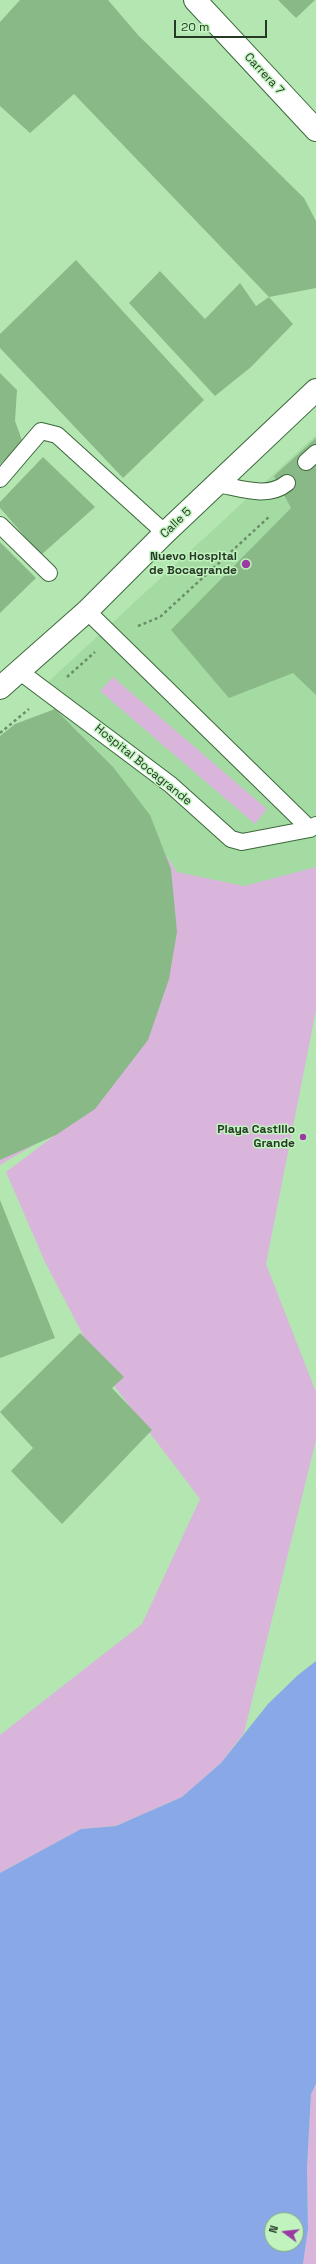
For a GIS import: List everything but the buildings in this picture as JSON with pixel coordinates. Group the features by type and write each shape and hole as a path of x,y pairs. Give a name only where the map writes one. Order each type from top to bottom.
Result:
{"street":[{"name":"Carrera 7","path":"195,0 316,130"},
{"name":"Calle 5","path":"0,688 87,612 165,533 316,394"}],"lane":[{"path":"0,479 41,431 57,435 165,533"},
{"path":"217,484 271,492 278,490 287,482"},
{"path":"0,525 49,573"},
{"path":"87,612 313,827"},
{"name":"Hospital Bocagrande","path":"19,671 50,692 172,785 231,839 242,842 313,827"}],"path":[{"path":"50,692 112,636 160,617 273,513"}],"shaded area":[{"name":"Nuevo Hospital de Bocagrande","path":"316,435 316,867 244,886 177,872 117,782 79,732 36,693"},
{"path":"113,677 267,809 255,824 100,691"},
{"path":"0,747 117,782 177,872 244,886 316,867 316,1010 266,1264 316,1392 316,1440 244,1733 221,1763 182,1797 116,1826 81,1829 0,1873 0,1735 142,1624 200,1499 99,1366 45,1262 6,1172 103,1099 120,1069 93,1103 34,1145 0,1165","holes":["158,882 173,958 143,1025"]},
{"path":"316,2084 316,2264 303,2264 308,2229 307,2168 311,2094"}],"water":[{"path":"316,1661 316,2084 311,2094 307,2168 308,2229 303,2264 0,2264 0,1873 81,1829 116,1826 182,1797 221,1763 268,1704 298,1675"}],"place":[{"name":"Nuevo Hospital de Bocagrande","path":"246,564"},
{"name":"Playa Castillo Grande","path":"303,1137"}]}
